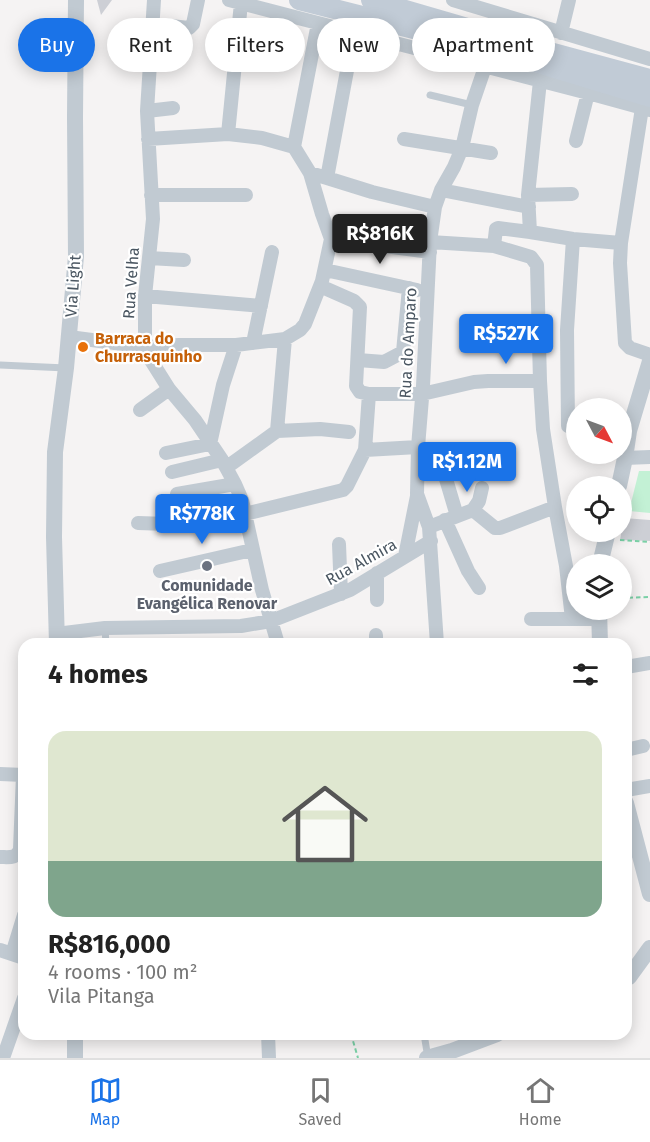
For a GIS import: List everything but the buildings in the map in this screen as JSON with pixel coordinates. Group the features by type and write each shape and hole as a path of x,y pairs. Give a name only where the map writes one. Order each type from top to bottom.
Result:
{"main road":[{"path":"299,0 412,29"},
{"path":"371,0 650,79"},
{"path":"555,72 647,105"}],"street":[{"name":"Via Light","path":"57,638 54,537 55,452 66,368 76,256 76,0"},
{"name":"Rua Velha","path":"152,18 153,0"},
{"path":"193,24 198,0"},
{"path":"453,0 470,2 561,33 650,59"},
{"path":"561,33 569,0"},
{"path":"228,134 235,2 317,23"},
{"path":"69,337 146,347 236,345 285,339 306,324 325,270 332,238 310,173 294,147 317,28"},
{"name":"Rua Velha","path":"149,72 147,111 153,219 145,296 146,347 152,362 195,420 224,463 235,484 242,500 262,590 276,638"},
{"path":"327,178 347,72"},
{"name":"Rua do Amparo","path":"437,638 429,526 417,494 430,247 435,207 462,148 472,105 483,72"},
{"path":"505,72 647,105 621,243 621,263 625,343 630,348 650,355"},
{"path":"530,232 528,201 540,81"},
{"path":"576,141 588,93"},
{"path":"147,111 173,108"},
{"path":"148,139 228,134 262,138 294,147"},
{"path":"404,140 491,153"},
{"path":"310,173 372,192 435,207"},
{"path":"441,190 528,201 572,194"},
{"path":"151,195 246,195"},
{"path":"494,246 498,228 621,243"},
{"path":"332,238 430,247 494,246 531,257 537,265 543,429 555,507 568,554"},
{"path":"571,398 567,330 573,238"},
{"path":"253,343 272,252"},
{"path":"149,258 184,260"},
{"path":"325,270 428,292"},
{"path":"320,286 354,301 360,308 356,386 360,392 422,394 474,382 540,381"},
{"path":"403,352 409,288"},
{"path":"145,296 261,306"},
{"path":"277,431 285,339"},
{"path":"166,453 210,444 223,385 236,345"},
{"path":"357,360 384,362 403,352 425,351"},
{"path":"632,411 650,360"},
{"path":"140,410 170,389"},
{"path":"138,523 167,524 245,514 343,490 365,450 369,394"},
{"path":"543,429 566,427"},
{"path":"172,472 224,463 277,431 320,429 349,432"},
{"path":"365,450 418,447"},
{"path":"632,458 650,457"},
{"path":"446,479 451,518 468,571 479,588"},
{"path":"177,494 235,484"},
{"path":"429,526 473,510 479,501 482,488"},
{"path":"405,556 417,494"},
{"path":"473,510 497,528 555,507"},
{"name":"Rua Almira","path":"61,638 105,628 241,626 272,621 341,594 431,541"},
{"path":"339,544 341,594"},
{"path":"160,571 252,549"},
{"path":"377,573 377,600"},
{"path":"531,619 566,619"},
{"path":"599,620 600,638"},
{"path":"632,666 650,663"},
{"path":"632,749 643,746"},
{"path":"0,774 18,775"},
{"path":"632,789 650,786"},
{"path":"632,826 650,894"},
{"path":"0,857 14,857 18,853"},
{"path":"12,954 18,934"},
{"path":"632,973 650,948"},
{"path":"632,976 650,968"},
{"path":"3,1058 18,1015"},
{"path":"75,1040 75,1058"},
{"path":"268,1040 269,1058"},
{"path":"428,1058 452,1051 474,1040"}],"lane":[{"path":"430,95 472,105"},
{"path":"0,365 66,368"},
{"path":"105,628 106,638"},
{"path":"425,1040 428,1058"}],"path":[{"path":"632,539 650,542"},
{"path":"632,598 650,597"},
{"path":"353,1040 358,1058"}],"green space":[{"path":"639,471 650,471 650,513 632,511 632,499"}],"place":[{"name":"Barraca do Churrasquinho","path":"83,347"},
{"name":"Comunidade Evangélica Renovar","path":"207,566"}]}
